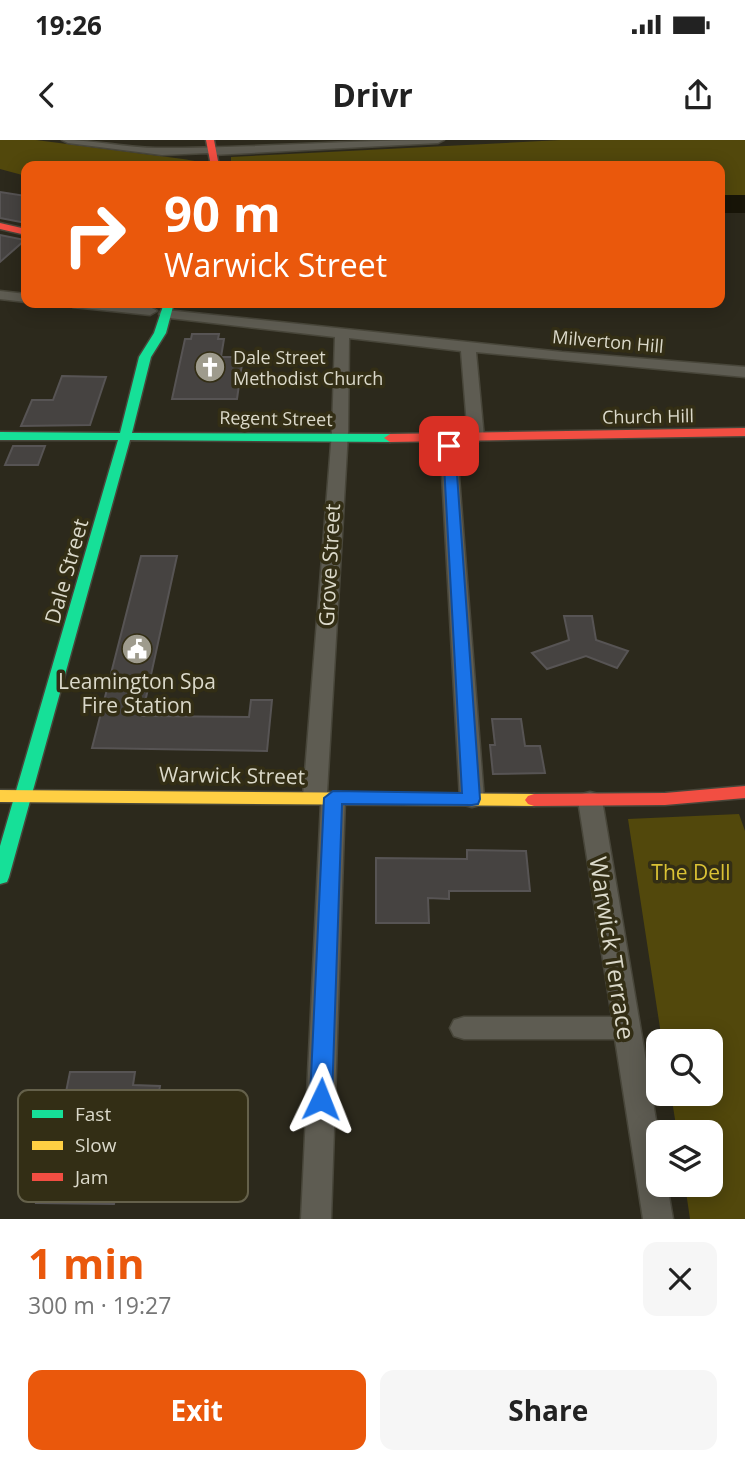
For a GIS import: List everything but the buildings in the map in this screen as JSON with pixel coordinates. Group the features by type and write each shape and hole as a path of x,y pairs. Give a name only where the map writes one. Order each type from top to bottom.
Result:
{"main road":[{"path":"0,226 21,231"},
{"name":"Dale Street","path":"0,877 124,436 145,357 145,333 160,308"},
{"name":"Church Hill","path":"552,437 745,432"},
{"name":"Regent Street","path":"0,436 552,437"},
{"name":"Warwick Street","path":"0,796 590,800 665,799 745,792"}],"street":[{"path":"68,140 162,152 212,152 438,140"},
{"path":"0,295 21,297"},
{"name":"Milverton Hill","path":"160,308 468,347 745,372"},
{"name":"Grove Street","path":"316,1219 324,797 342,333"},
{"path":"468,347 476,438"},
{"path":"448,438 472,799"},
{"name":"Warwick Terrace","path":"590,800 658,1219"},
{"path":"464,1028 626,1027"}],"green space":[{"path":"0,140 36,140 195,161 21,161 21,175 0,169"},
{"path":"561,140 745,140 745,195 725,195 725,161 231,161 231,157"},
{"name":"The Dell","path":"739,814 745,831 745,1219 690,1219 687,1197 723,1197 723,1120 675,1120 673,1106 723,1106 723,1029 660,1029 628,819"}],"shaded area":[{"path":"725,195 745,195 745,213 725,213"}],"traffic: fast":[{"path":"0,877 120,457 145,357 160,333 168,308"},
{"path":"0,436 390,438"}],"traffic: slow":[{"path":"0,796 534,800"}],"traffic: jam":[{"path":"210,140 214,161"},
{"path":"0,226 21,231"},
{"path":"390,438 745,432"},
{"path":"534,800 665,799 745,792"}],"place":[{"name":"Dale Street Methodist Church","path":"210,367"},
{"name":"Leamington Spa Fire Station","path":"137,649"}],"route":[{"path":"321,1099 333,798 472,799 449,446"}]}
